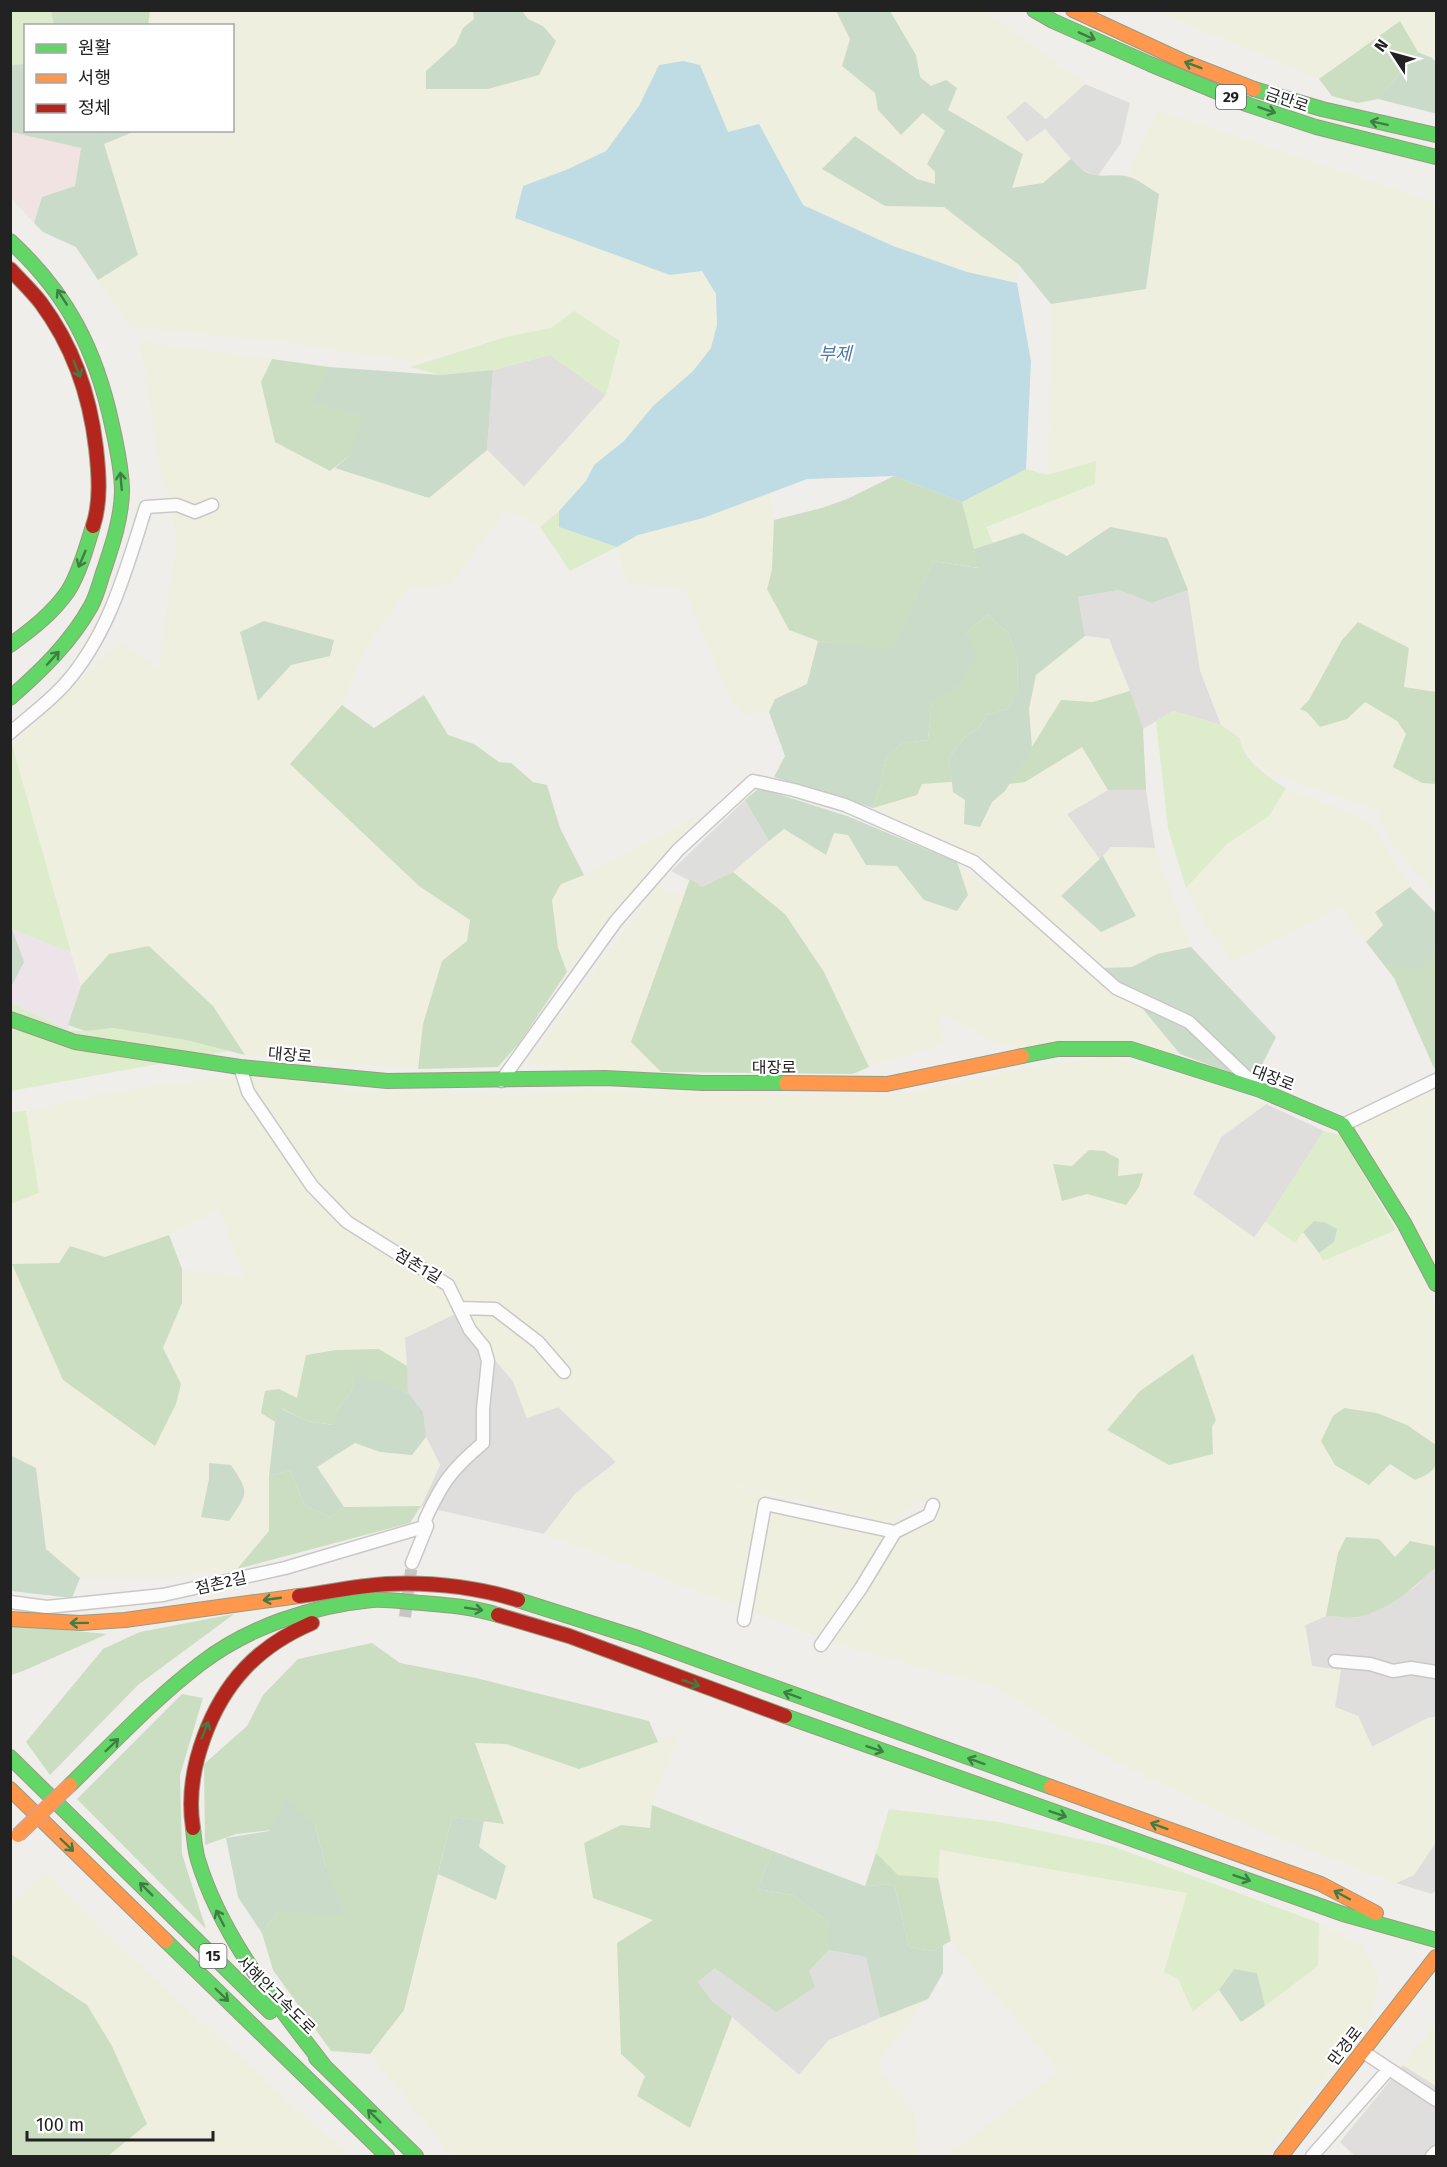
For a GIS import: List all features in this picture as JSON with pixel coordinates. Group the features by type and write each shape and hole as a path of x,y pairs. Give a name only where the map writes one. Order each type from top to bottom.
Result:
{"main road":[{"name":"금만로","path":"1034,10 1053,21 1176,76 1247,104 1315,127 1437,157"},
{"name":"금만로","path":"1073,10 1185,62 1255,89 1323,110 1437,135"},
{"path":"10,241 26,254 55,285 75,316 90,347 109,404 122,490 119,524 92,604 69,640 37,675 10,698"},
{"path":"10,269 41,303 79,370 93,419 98,463 98,510 85,552 68,591 35,627 10,645"},
{"name":"대장로","path":"10,1019 75,1042 240,1067 387,1081 604,1078 703,1083 887,1084 1058,1049 1131,1049 1260,1090 1343,1125"},
{"path":"1343,1125 1404,1223 1437,1284"},
{"path":"10,1619 80,1623 125,1620 385,1584 459,1587 502,1595 638,1638 1322,1884 1412,1932"},
{"path":"13,1833 159,1684 186,1661 238,1628 264,1616 351,1589"},
{"path":"65,1781 201,1663 261,1628 294,1616 333,1606 374,1600 416,1602 486,1611 569,1636 636,1663 834,1735 1343,1914 1437,1940"},
{"path":"326,2068 243,1957 213,1905 200,1867 192,1833 190,1798 193,1765 204,1730 219,1702 237,1676 277,1641 299,1628 320,1620 378,1606 416,1602"},
{"name":"서해안고속도로","path":"10,1757 416,2157"},
{"name":"15","path":"10,1790 387,2157"},
{"name":"만경로","path":"1281,2157 1437,1957"}],"street":[{"path":"10,733 65,685 98,639 117,597 146,507 177,505 195,512 212,506"},
{"path":"501,1081 616,921 678,850 753,781 845,805 974,862 1116,988 1189,1022 1260,1090"},
{"name":"점촌1길","path":"240,1067 248,1092 312,1186 347,1222 448,1285 470,1330 484,1347 488,1361 483,1409 483,1443 460,1462 441,1486 425,1520 427,1526 412,1563"},
{"path":"1343,1125 1437,1080"},
{"path":"459,1308 495,1309 538,1342 564,1372"},
{"path":"744,1620 765,1504 895,1532"},
{"path":"821,1645 861,1588 895,1532 928,1515 933,1505"},
{"name":"점촌2길","path":"10,1602 47,1607 163,1595 285,1568 427,1526"},
{"path":"1335,1661 1370,1664 1393,1671 1411,1668 1437,1672"},
{"path":"1362,2051 1437,2100"},
{"path":"1312,2157 1389,2069"},
{"path":"1432,2157 1437,2152"}],"shaded area":[{"path":"1085,84 1130,103 1121,143 1097,177 1027,142 1006,117 1025,101 1046,119"},
{"path":"11,132 81,148 75,186 43,197 34,223 11,198"},
{"path":"550,355 606,395 524,487 487,450 493,370"},
{"path":"1119,590 1152,603 1188,590 1200,670 1221,725 1173,711 1143,729 1109,639 1085,636 1078,597"},
{"path":"1108,790 1146,790 1155,848 1111,847 1100,860 1067,814"},
{"path":"745,800 769,841 733,872 702,887 671,871"},
{"path":"12,929 71,952 81,986 68,1030 11,1002 10,987 24,962"},
{"path":"1266,1104 1324,1131 1255,1238 1193,1194 1221,1137"},
{"path":"455,1314 513,1381 527,1418 558,1407 616,1462 575,1494 544,1534 421,1506 440,1465 426,1437 422,1412 408,1393 404,1338"},
{"path":"1436,1567 1436,1717 1428,1718 1372,1747 1358,1716 1335,1707 1312,1666 1305,1625 1326,1616 1357,1618 1376,1611 1415,1587"},
{"path":"1436,1842 1436,1890 1432,1894 1396,1883 1414,1875"},
{"path":"829,1950 866,1957 880,2018 829,2040 799,2075 712,2001 698,1982 715,1968 809,1971"},
{"path":"1403,2065 1436,2086 1436,2156 1355,2156 1340,2142"}],"green space":[{"path":"51,10 150,11 148,24 54,24"},
{"path":"11,11 51,11 54,24 24,24 24,64 11,65"},
{"path":"150,11 473,11 474,19 463,28 456,44 426,71 427,89 488,89 543,26 528,19 522,11 836,11 850,39 842,66 875,93 923,113 945,131 927,164 935,172 935,184 910,174 855,136 885,206 944,207 1019,265 1017,283 967,272 893,246 803,205 759,124 728,132 700,65 659,65 639,106 606,151 566,170 516,218 670,275 702,271 716,294 717,325 711,348 693,371 653,406 624,441 594,465 586,481 559,511 540,527 507,509 451,584 406,591 366,649 342,705 291,764 419,886 470,920 468,941 442,961 423,1024 418,1069 245,1055 213,1006 109,954 81,986 12,745 120,642 158,668 177,539 160,470 140,341 272,359 261,382 330,471 335,468 429,498 487,450 524,487 606,395 620,341 574,311 551,328 506,337 414,362 267,340 131,327 98,280 138,255 103,143 132,132 234,132 234,24 148,24","holes":["308,634 334,640 330,656 291,665"]},
{"path":"473,11 522,11 528,19 543,26 556,41 539,75 488,89 426,89 426,71 456,44 463,28 474,19"},
{"path":"836,11 890,11 916,55 920,77 931,86 946,80 957,88 948,110 1023,154 1012,188 1043,183 1071,159 1091,174 1130,177 1159,194 1146,289 1051,304 1019,265 944,207 885,206 822,169 855,136 917,179 935,184 935,172 927,164 945,131 923,113 901,135 878,110 875,93 842,66 850,39"},
{"path":"890,11 985,11 1085,84 1046,119 1025,101 1006,117 1027,142 1045,129 1071,159 1043,183 1011,188 1023,154 948,110 931,86 920,77 916,55"},
{"path":"1158,11 1436,11 1436,53 1432,58 1418,52 1400,21 1319,79"},
{"path":"1400,21 1418,52 1378,99 1358,103 1332,96 1319,79"},
{"path":"1418,52 1436,62 1436,113 1378,99"},
{"path":"24,64 24,132 133,132 104,144 138,255 98,280 76,247 43,232 34,223 42,197 75,186 81,148 11,132 11,65"},
{"path":"1156,110 1436,203 1436,692 1321,679 1309,700 1300,708 1347,719 1365,702 1397,721 1406,734 1422,783 1436,784 1436,893 1392,845 1377,811 1266,771 1240,746 1239,738 1221,725 1200,670 1188,590 1167,538 1110,527 1067,556 1023,533 993,543 986,527 1095,484 1096,461 1047,475 1053,326 1051,304 1146,289 1159,194 1128,176"},
{"path":"574,311 620,341 606,395 550,355 493,370 440,375 410,367 506,337 551,328"},
{"path":"272,359 329,367 314,403 364,417 350,455 330,471 275,442 261,382"},
{"path":"329,367 440,375 493,370 487,450 429,498 335,468 350,455 363,417 313,403"},
{"path":"1096,461 1095,484 986,527 993,543 974,549 962,502 1026,469 1047,475"},
{"path":"894,476 962,502 979,568 934,561 891,651 818,641 789,630 767,589 772,569 774,520 847,499"},
{"path":"769,493 774,520 772,569 767,589 789,630 818,641 807,684 775,699 769,712 743,715 729,696 684,590 626,583 617,547 638,535 704,518"},
{"path":"559,511 559,527 617,547 570,571 540,527"},
{"path":"1110,527 1167,538 1188,590 1152,603 1119,590 1078,597 1085,636 1036,675 1029,709 1032,748 1005,791 992,802 980,827 964,824 965,800 953,792 949,758 964,738 978,729 987,715 1008,709 1017,692 1018,660 1008,633 987,615 966,633 978,655 959,685 932,701 928,740 902,743 886,758 873,808 774,777 785,756 769,712 775,699 807,684 818,641 891,650 934,561 978,568 974,549 1023,533 1067,556"},
{"path":"987,615 1008,633 1018,660 1017,693 1008,709 987,715 978,729 964,738 949,758 952,782 922,784 917,795 873,808 886,758 902,743 928,740 932,700 959,685 966,633"},
{"path":"264,621 334,640 330,656 291,665 258,701 240,632"},
{"path":"1358,622 1409,648 1404,687 1436,692 1436,784 1422,783 1393,767 1406,734 1397,721 1365,702 1347,719 1320,727 1307,712 1300,709 1309,700 1342,640"},
{"path":"1085,636 1109,639 1130,691 1093,702 1061,700 1032,748 1029,709 1036,675"},
{"path":"1130,691 1143,729 1146,790 1108,790 1082,747 1025,782 1009,784 1061,700 1093,702"},
{"path":"424,695 448,735 474,744 499,762 511,763 533,782 547,785 560,828 584,875 561,884 552,900 558,948 567,972 520,1042 498,1067 418,1069 423,1024 442,961 467,941 470,920 419,886 290,764 342,705 374,728"},
{"path":"1173,711 1221,725 1240,738 1245,753 1257,767 1286,788 1269,816 1227,844 1186,888 1168,829 1156,721"},
{"path":"12,745 71,952 11,929 10,747"},
{"path":"1082,747 1108,790 1067,814 1100,860 1135,916 1103,856 1111,847 1155,848 1191,947 1157,954 1132,967 1103,968 1043,914 964,849 873,808 917,795 922,784 952,782 953,792 965,799 980,827 992,802 1009,784 1025,782"},
{"path":"759,788 847,816 957,862 968,895 957,911 924,900 897,866 866,865 848,835 834,833 826,855 784,829 769,841 745,800"},
{"path":"1286,788 1370,821 1410,887 1375,912 1383,924 1366,942 1340,908 1233,962 1207,927 1186,888 1227,844 1269,816"},
{"path":"700,814 567,972 558,948 552,900 560,884 584,875"},
{"path":"784,829 826,855 834,833 848,835 866,865 897,866 924,899 957,911 968,895 957,862 1142,1008 1180,1054 1001,1046 940,1013 944,1044 869,1067 824,972 785,914 733,872"},
{"path":"1103,856 1136,916 1101,932 1061,896"},
{"path":"733,872 785,914 824,972 869,1067 853,1074 661,1072 631,1042 690,879 702,887"},
{"path":"658,886 684,897 631,1042 661,1072 525,1064"},
{"path":"1410,887 1436,913 1437,936 1434,952 1431,959 1418,968 1406,969 1384,965 1366,942 1383,925 1375,912"},
{"path":"11,929 24,962 11,987"},
{"path":"149,946 213,1006 245,1055 186,1040 113,1028 85,1031 68,1025 81,986 109,954"},
{"path":"1191,947 1276,1037 1261,1067 1236,1075 1180,1054 1142,1008 1103,968 1132,967 1157,954"},
{"path":"1436,948 1436,1067 1434,1068 1394,978 1384,965 1414,967 1425,962"},
{"path":"10,1002 68,1030 113,1028 186,1040 229,1051 11,1091"},
{"path":"1107,1057 1206,1082 1266,1104 1221,1137 1193,1194 1254,1238 1265,1222 1295,1243 1303,1232 1323,1261 1396,1230 1436,1306 1436,1446 1407,1425 1377,1413 1390,1464 1430,1474 1436,1464 1436,1548 1410,1541 1395,1557 1338,1553 1326,1616 1305,1625 1312,1666 1341,1670 1335,1707 1358,1716 1372,1747 1428,1718 1436,1717 1436,1842 1414,1875 1396,1883 1271,1836 1115,1762 992,1685 837,1644 544,1534 575,1494 616,1462 558,1407 527,1418 513,1381 455,1314 405,1338 407,1366 379,1349 336,1350 306,1355 297,1398 279,1389 261,1413 275,1422 269,1476 269,1531 237,1569 168,1578 80,1578 46,1549 36,1468 11,1455 11,1204 39,1193 26,1111 98,1094 212,1078 233,1078 241,1089 250,1071 345,1090 519,1095 588,1089 777,1095 899,1095 1029,1067","holes":["1089,1150 1104,1151 1118,1159 1118,1176 1142,1173 1126,1204 1087,1194 1062,1201 1053,1164 1072,1166","219,1211 244,1276 182,1269 182,1303 163,1348 181,1384 63,1380 13,1264 59,1263 70,1246 105,1257 169,1235","1193,1355 1216,1420 1212,1427 1169,1465 1107,1430 1140,1391","209,1464 228,1521 201,1517 209,1479","708,1477 890,1523 919,1501 938,1509 907,1537"]},
{"path":"1436,1086 1436,1272 1356,1126"},
{"path":"26,1111 39,1193 11,1204 11,1112"},
{"path":"1324,1131 1340,1135 1396,1230 1323,1261 1319,1253 1334,1242 1303,1232 1295,1243 1265,1222"},
{"path":"1089,1150 1104,1151 1119,1159 1118,1176 1143,1173 1139,1187 1126,1205 1087,1194 1062,1201 1053,1164 1072,1166"},
{"path":"1314,1221 1326,1223 1337,1229 1334,1242 1319,1253 1303,1232"},
{"path":"169,1235 182,1269 182,1303 163,1348 181,1384 176,1404 155,1446 63,1380 12,1264 59,1263 70,1246 105,1257"},
{"path":"379,1349 407,1366 408,1393 356,1373 351,1393 338,1409 334,1425 307,1421 281,1408 275,1422 261,1413 265,1391 279,1389 297,1398 306,1355 336,1350"},
{"path":"1193,1354 1216,1420 1212,1427 1213,1454 1169,1465 1107,1430 1140,1391"},
{"path":"356,1372 408,1393 423,1412 426,1437 412,1455 380,1452 355,1443 317,1467 344,1507 331,1517 305,1506 290,1470 269,1476 275,1422 280,1408 307,1421 333,1425 338,1409 351,1393"},
{"path":"1344,1408 1377,1413 1407,1425 1436,1445 1437,1459 1434,1468 1415,1480 1390,1464 1369,1485 1335,1465 1321,1441 1333,1416"},
{"path":"426,1437 440,1465 421,1506 344,1507 317,1467 355,1442 380,1452 412,1455"},
{"path":"10,1455 36,1468 46,1549 80,1578 72,1598 11,1591"},
{"path":"209,1463 231,1465 244,1488 243,1498 229,1521 201,1517 209,1479"},
{"path":"290,1470 305,1506 331,1517 344,1507 421,1506 410,1523 237,1569 269,1531 269,1476"},
{"path":"1346,1537 1379,1539 1395,1557 1410,1541 1434,1546 1436,1548 1436,1567 1410,1590 1370,1614 1355,1618 1326,1616 1338,1553"},
{"path":"234,1614 138,1685 50,1775 26,1742 103,1649 140,1632"},
{"path":"11,1625 107,1634 11,1675"},
{"path":"372,1643 400,1663 476,1678 649,1721 658,1742 579,1769 506,1744 475,1743 504,1824 452,1817 404,2010 370,2054 331,2051 273,1970 262,1933 278,1911 326,1867 315,1825 236,1834 205,1845 204,1764 247,1726 263,1695 298,1659"},
{"path":"182,1694 203,1698 180,1775 182,1854 206,1929 77,1799"},
{"path":"679,1732 652,1805 650,1828 621,1825 653,1920 645,2076 690,2127 732,2017 799,2075 829,2040 928,1999 886,2051 877,2069 914,2111 919,2143 917,2156 452,2156 370,2054 404,2010 438,1874 495,1900 479,1847 484,1821 504,1824 474,1742 506,1744 579,1769 658,1742"},
{"path":"286,1800 315,1825 326,1867 344,1916 278,1911 262,1933 238,1897 226,1838 269,1831"},
{"path":"652,1805 773,1851 757,1889 793,1895 829,1923 829,1950 809,1971 815,1987 776,2012 715,1968 698,1982 712,2001 732,2017 690,2128 637,2096 645,2076 621,2054 617,1943 653,1920 593,1898 584,1843 621,1825 650,1828"},
{"path":"889,1809 999,1822 1112,1846 1319,1923 1318,1966 1265,2006 1257,1973 1234,1969 1219,1990 1193,2012 1178,1979 1164,1972 1187,1893 940,1850 938,1878 898,1875 876,1853"},
{"path":"452,1817 484,1821 479,1847 506,1866 496,1900 438,1874"},
{"path":"940,1850 1188,1893 1178,1979 1193,2011 1219,1990 1241,2022 1318,1966 1319,1923 1363,1946 1379,1979 1370,2019 1266,2156 946,2156 1059,2072 951,1941 938,1878"},
{"path":"773,1851 865,1886 894,1884 909,1947 932,1951 943,1945 943,1973 928,1999 880,2018 866,1957 829,1950 829,1923 793,1895 757,1889"},
{"path":"876,1853 898,1875 938,1878 951,1941 932,1951 909,1947 894,1884 865,1886"},
{"path":"45,1871 107,1935 348,2156 108,2156 147,2124 112,2046 87,2005 11,1954 10,1906"},
{"path":"11,1954 87,2005 112,2046 147,2124 108,2156 11,2156"},
{"path":"1234,1969 1257,1973 1265,2006 1241,2022 1219,1990"},
{"path":"1436,2023 1436,2086 1403,2065"}],"water":[{"name":"부제","path":"683,61 700,65 728,132 759,124 803,205 893,246 967,272 1017,283 1031,361 1026,469 962,502 894,476 807,479 703,518 638,535 617,547 559,527 559,511 586,481 594,465 624,441 653,406 693,371 711,348 717,325 716,294 702,271 670,275 515,218 523,186 566,170 606,151 639,106 659,65"}],"tunnel":[{"path":"405,1617 412,1563"}],"traffic: fast":[{"path":"1034,10 1053,21 1150,64 1249,105 1316,127 1436,157"},
{"path":"1254,89 1322,109 1436,135"},
{"path":"10,241 48,281 63,302 88,348 112,425 122,492 115,535 91,606 55,655 10,698"},
{"path":"10,645 49,614 68,591 79,568 93,526"},
{"path":"10,1019 75,1042 240,1067 387,1081 605,1078 703,1083 786,1083"},
{"path":"1022,1056 1058,1049 1131,1049 1260,1090 1343,1125 1404,1223 1436,1284"},
{"path":"70,1785 149,1707 200,1664 239,1639 281,1620 326,1607 372,1600 460,1607 498,1615"},
{"path":"518,1600 638,1638 1051,1787"},
{"path":"785,1716 1343,1914 1436,1940"},
{"path":"10,1757 270,2012"},
{"path":"193,1828 198,1860 221,1917 270,1995 326,2068"},
{"path":"166,1941 387,2156"},
{"path":"316,2058 416,2156"}],"traffic: slow":[{"path":"1073,10 1185,62 1254,89"},
{"path":"786,1083 887,1084 1022,1056"},
{"path":"10,1619 80,1623 125,1620 299,1596"},
{"path":"18,1835 70,1785"},
{"path":"1051,1787 1321,1884 1376,1913"},
{"path":"10,1789 166,1941"},
{"path":"1281,2156 1436,1957"}],"traffic: jam":[{"path":"10,269 52,319 78,372 89,409 98,468 99,488 93,526"},
{"path":"299,1596 375,1585 419,1584 453,1586 518,1600"},
{"path":"498,1615 569,1636 785,1716"},
{"path":"193,1828 191,1793 194,1771 204,1737 222,1699 245,1668 259,1655 293,1632 312,1623"}]}
